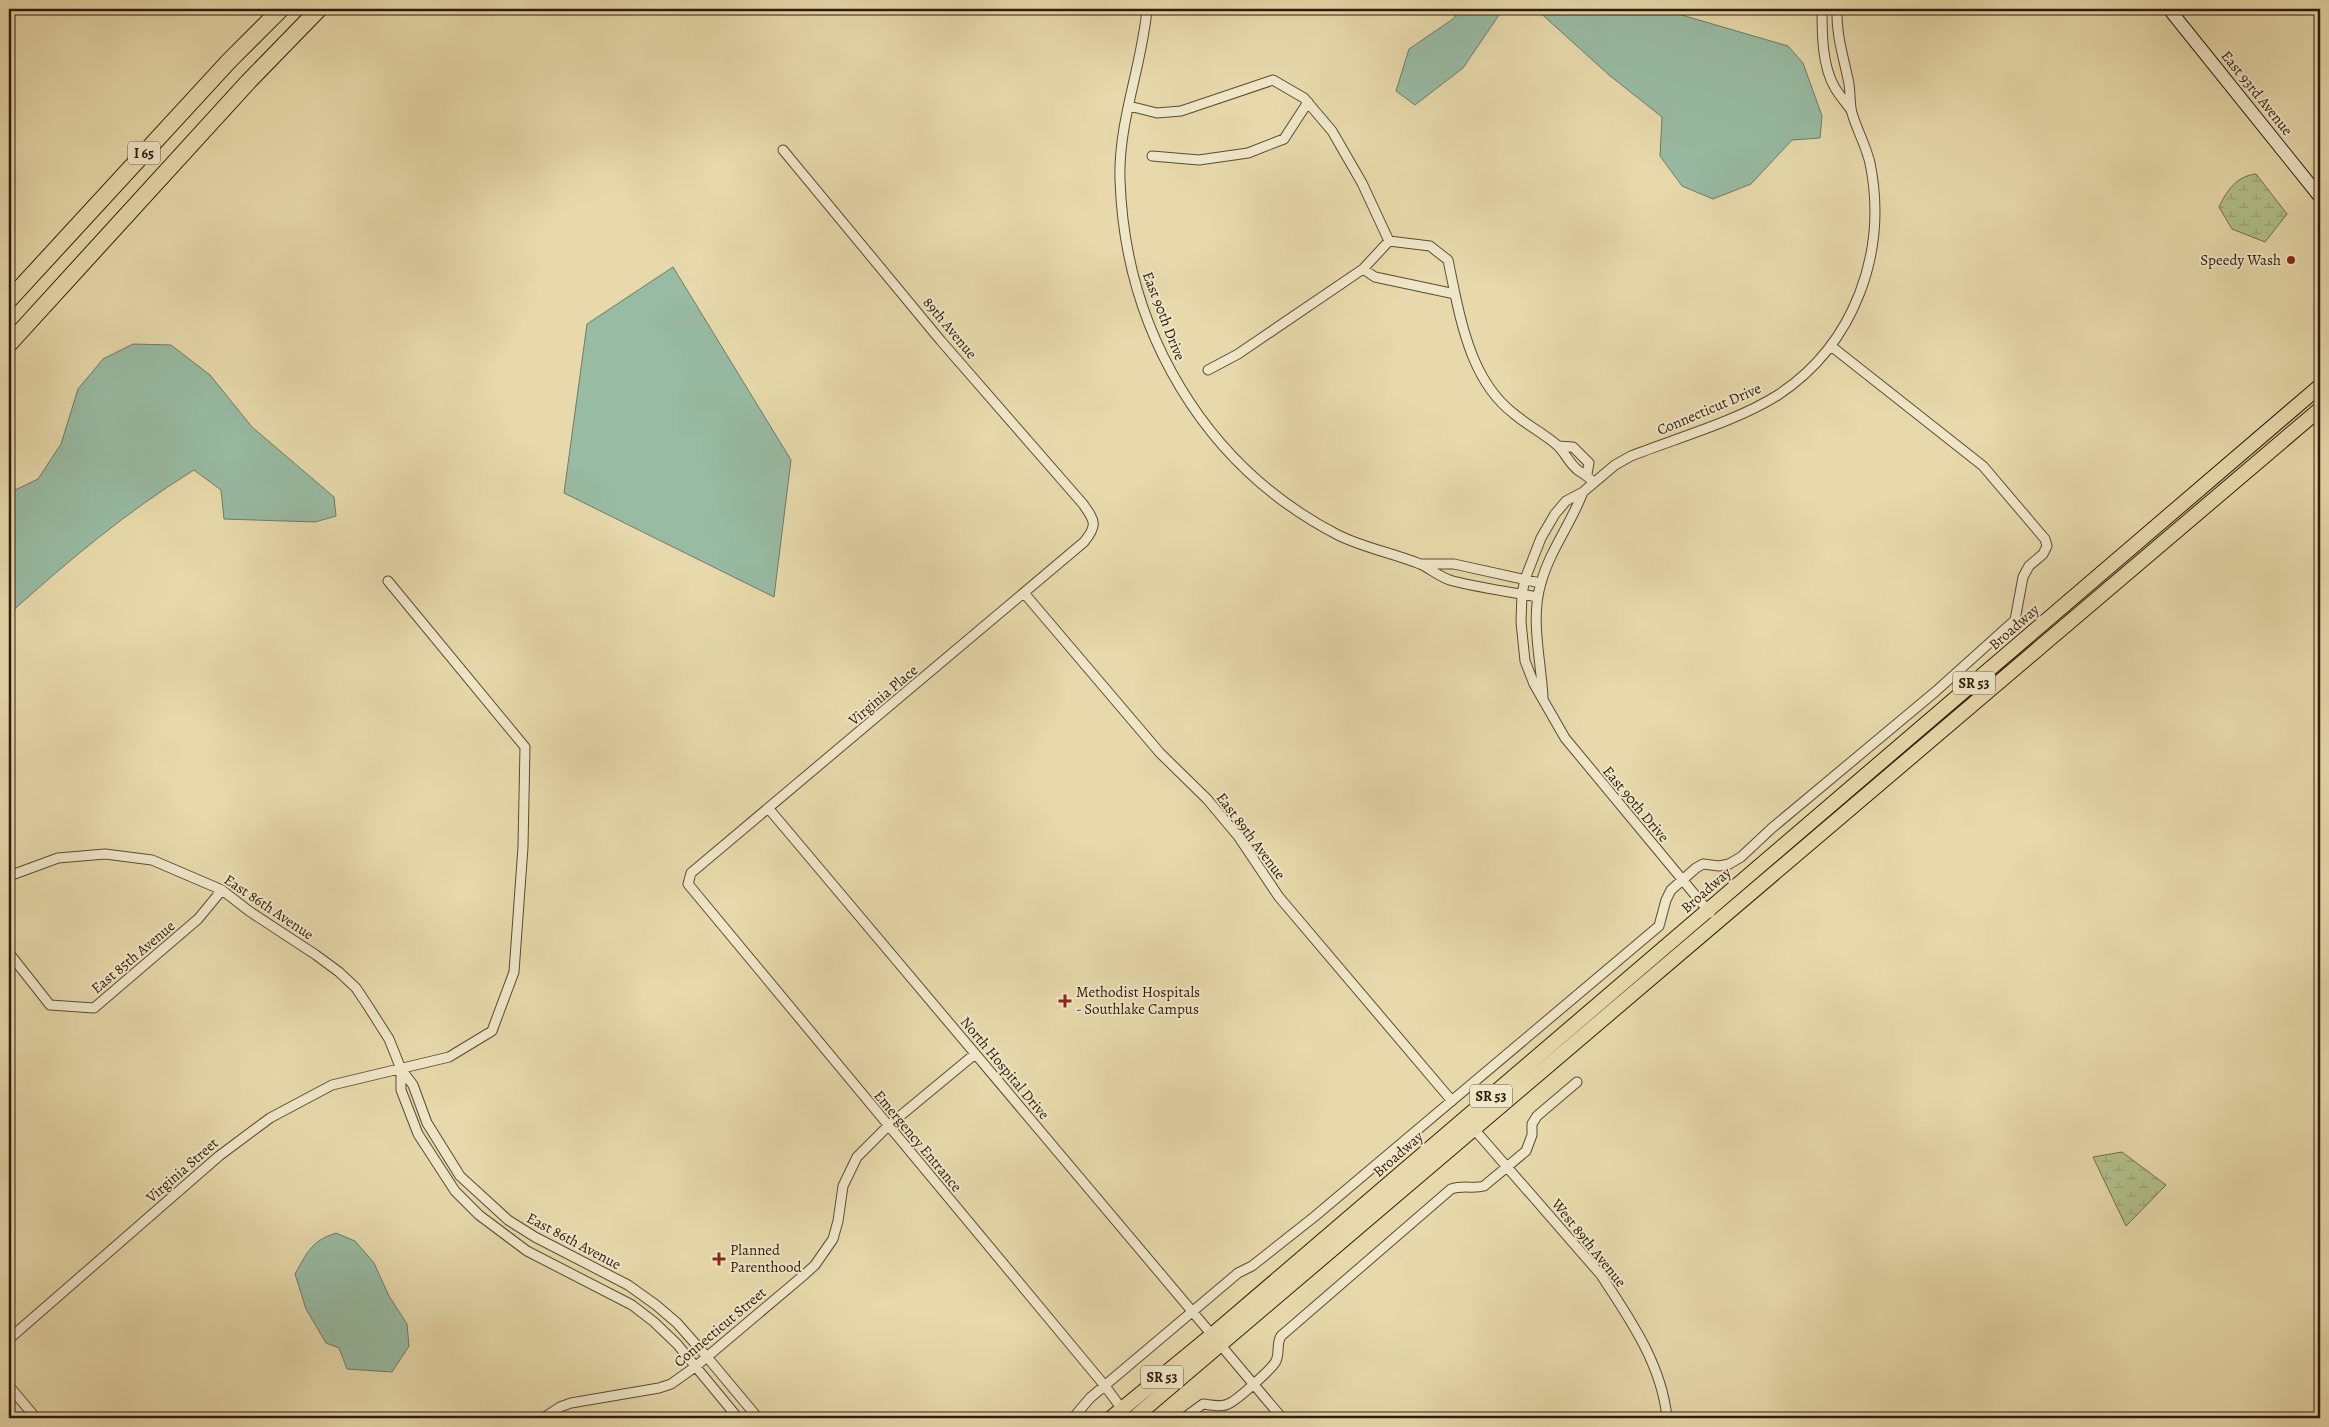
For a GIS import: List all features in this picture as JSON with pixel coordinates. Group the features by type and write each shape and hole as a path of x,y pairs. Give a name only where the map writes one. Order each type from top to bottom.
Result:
{"highway":[{"name":"I 65","path":"9,300 229,61 281,9"},
{"name":"I 65","path":"9,344 249,81 319,9"}],"main road":[{"name":"Broadway","path":"1134,1418 1216,1340 1708,910 2320,386"},
{"name":"Broadway","path":"1118,1415 1216,1340 1474,1128 2320,409"}],"street":[{"name":"East 90th Drive","path":"1147,9 1124,132 1120,178 1124,228 1132,275 1153,334 1173,376 1199,418 1232,457 1270,490 1338,535 1366,547 1420,564 1450,581 1538,597"},
{"name":"Connecticut Drive","path":"1524,579 1541,538 1555,514 1566,501 1583,492 1615,465 1631,456 1741,413 1778,395 1814,366 1831,346 1854,311 1864,287 1871,262 1875,236 1876,207 1869,161 1851,111 1834,87 1825,57 1822,9"},
{"name":"Connecticut Drive","path":"1838,9 1836,29 1849,80 1851,111"},
{"name":"East 93rd Avenue","path":"2169,9 2320,197"},
{"path":"1129,106 1157,113 1181,111 1272,80 1304,98 1332,131 1362,183 1389,241"},
{"path":"1152,156 1199,160 1248,153 1284,139 1308,102"},
{"name":"89th Avenue","path":"783,150 941,341 1082,504 1093,518 1094,524"},
{"path":"1208,370 1238,354 1363,269 1389,241"},
{"path":"1389,241 1430,246 1448,260 1470,352 1488,387 1511,412 1558,446 1564,456 1579,472 1587,474 1593,482"},
{"path":"1363,269 1375,277 1455,294"},
{"path":"1072,1418 1090,1398 1238,1273 1252,1266 1314,1217 1659,926 1666,900 1671,890 1682,880 1703,864 1719,866 1741,857 1772,828 1935,692 2015,620 2023,577 2029,566 2043,554 2047,546 2045,539 1984,466 1831,346"},
{"name":"Connecticut Drive","path":"1540,583 1554,547 1575,512 1583,492"},
{"name":"Virginia Place","path":"688,884 691,873 1084,542 1092,532 1094,524"},
{"name":"East 90th Drive","path":"1420,564 1454,564 1540,583 1537,640 1543,698"},
{"name":"East 90th Drive","path":"1524,579 1521,622 1525,661 1534,684 1565,738 1717,922"},
{"name":"Virginia Street","path":"9,1339 219,1156 270,1118 332,1085 449,1057 492,1031 514,972 524,828 525,747 388,581"},
{"name":"East 89th Avenue","path":"1024,593 1160,753 1207,799 1238,836 1279,897 1452,1101"},
{"name":"North Hospital Drive","path":"769,809 1282,1418"},
{"name":"East 86th Avenue","path":"9,876 58,858 105,854 152,860 222,890 249,911 339,972 356,988 389,1039 401,1070 413,1085 427,1123 460,1176 482,1199 508,1220 535,1237 628,1285 656,1305 677,1323 758,1418"},
{"name":"Emergency Entrance","path":"688,884 1105,1386 1118,1415"},
{"name":"East 85th Avenue","path":"9,953 50,1005 94,1008 198,919 222,890"},
{"name":"Connecticut Street","path":"543,1418 560,1407 571,1403 659,1388 671,1384 707,1357 815,1265 833,1239 838,1221 843,1186 849,1171 867,1145 975,1054"},
{"name":"East 86th Avenue","path":"401,1070 400,1090 418,1134 455,1192 479,1215 527,1251 632,1305 660,1327 738,1418"},
{"path":"1184,1418 1203,1404 1220,1406 1229,1404 1275,1361 1278,1354 1277,1342 1281,1336 1451,1189 1469,1185 1477,1188 1484,1186 1526,1151 1532,1136 1532,1124 1538,1116 1577,1082"},
{"name":"West 89th Avenue","path":"1474,1128 1601,1275 1616,1297 1654,1366 1664,1396 1667,1418"},
{"path":"9,1386 36,1418"}],"green space":[{"path":"2256,174 2287,214 2265,242 2232,229 2219,207 2233,185 2249,175"},
{"path":"2122,1152 2166,1185 2126,1226 2093,1157"}],"shaded area":[{"path":"1460,9 1503,9 1463,68 1415,105 1396,91 1409,49 1453,19"},
{"path":"1536,9 1661,9 1788,46 1803,63 1822,116 1820,138 1792,140 1751,184 1713,199 1682,186 1660,156 1662,117 1609,75"},
{"path":"673,267 791,460 774,597 564,493 587,324"},
{"path":"133,344 171,345 210,375 252,427 334,497 336,516 315,522 224,519 221,490 194,470 121,520 53,575 9,614 9,493 38,479 61,444 78,389 103,359"},
{"path":"336,1233 355,1241 374,1263 389,1296 407,1324 409,1346 392,1372 347,1369 339,1348 326,1343 306,1309 295,1274 315,1244"}],"place":[{"name":"Speedy Wash","path":"2291,260"},
{"name":"Methodist Hospitals - Southlake Campus","path":"1065,1001"},
{"name":"Planned Parenthood","path":"719,1259"}]}
